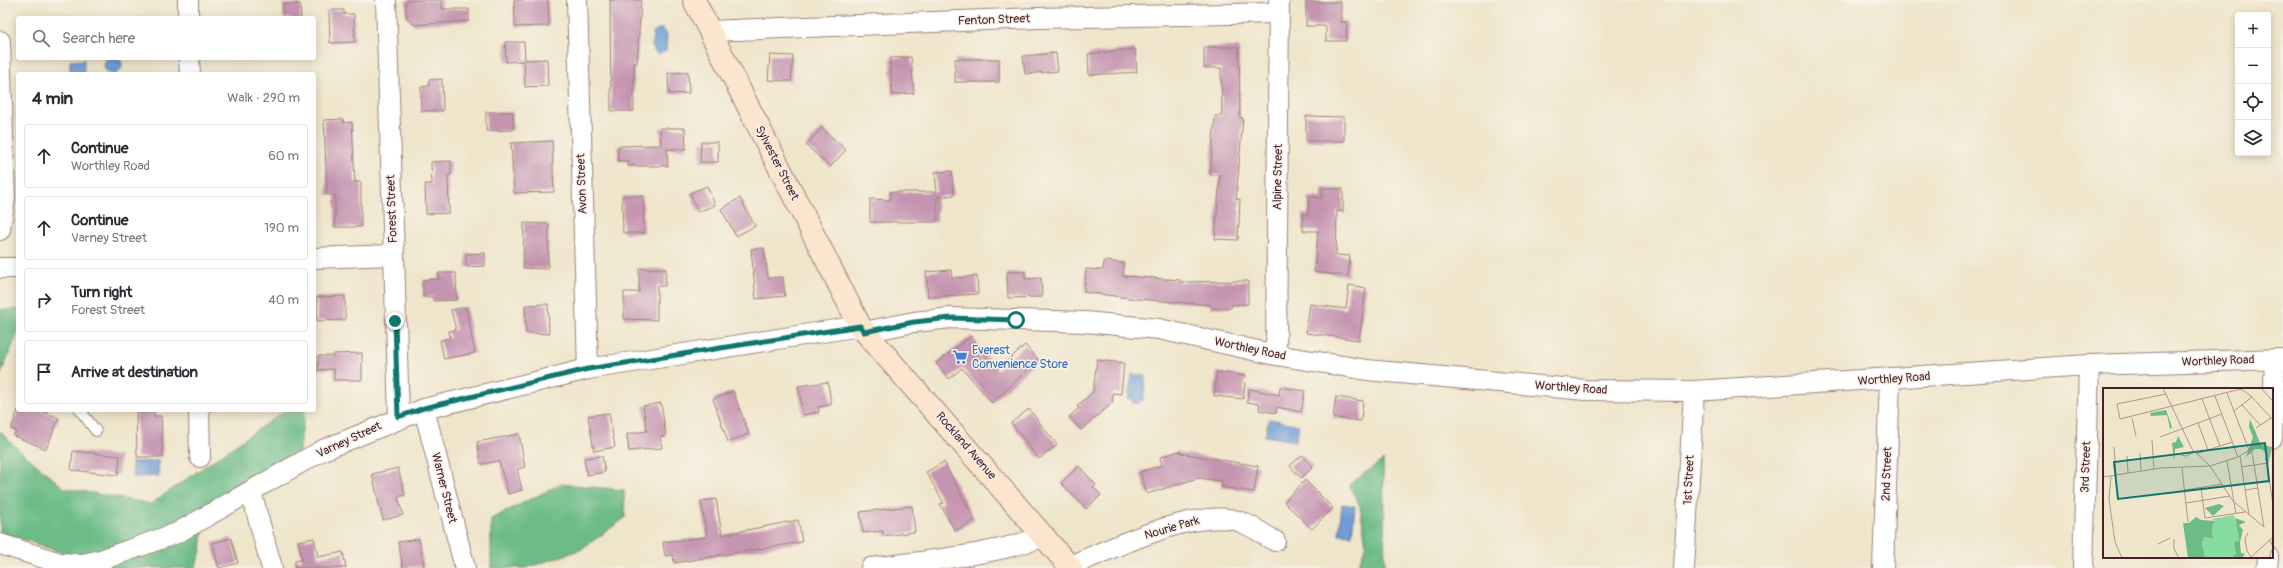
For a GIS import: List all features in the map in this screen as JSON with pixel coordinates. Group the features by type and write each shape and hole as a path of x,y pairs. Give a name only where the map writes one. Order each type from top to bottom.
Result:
{"street":[{"path":"188,0 188,16"},
{"name":"Forest Street","path":"386,0 398,417"},
{"name":"Avon Street","path":"577,0 588,369"},
{"name":"Sylvester Street","path":"694,0 862,329"},
{"name":"Fenton Street","path":"709,31 1038,9 1279,6"},
{"name":"Alpine Street","path":"1276,354 1279,6"},
{"path":"0,41 5,198 3,220 0,230"},
{"path":"189,60 190,72"},
{"path":"316,258 394,255"},
{"path":"0,268 16,268"},
{"name":"Worthley Road","path":"862,329 951,318 1085,322 1159,329 1276,354 1367,370 1585,390 1694,391 1890,380 2089,365 2279,359"},
{"name":"Varney Street","path":"0,544 60,565 82,564 101,560 170,535 251,492 323,450 398,417 424,408 588,369 862,329"},
{"name":"Rockland Avenue","path":"862,329 1045,536 1070,567"},
{"path":"2273,427 2279,359"},
{"name":"3rd Street","path":"2083,568 2089,365"},
{"name":"2nd Street","path":"1883,568 1890,380"},
{"name":"1st Street","path":"1684,568 1694,391"},
{"name":"Warner Street","path":"424,408 465,568"},
{"path":"199,412 200,457"},
{"path":"251,492 272,568"},
{"name":"Nourie Park","path":"1070,567 1121,544 1198,519 1218,518 1242,522 1275,541"},
{"path":"872,568 1023,544 1045,536"},
{"path":"2267,568 2268,558"}],"lane":[{"path":"82,412 96,431"}],"green space":[{"path":"16,309 16,337 0,376 0,310"},
{"path":"283,412 305,412 299,452 230,488 203,532 201,551 195,568 66,568 61,552 0,532 0,431 12,444 64,488 151,504"},
{"path":"1383,460 1385,568 1357,568 1366,545 1360,506 1349,485"},
{"path":"561,484 624,490 625,518 580,550 526,568 491,568 491,519"}],"water":[{"path":"658,29 663,29 667,34 666,51 659,54 655,52 652,47 653,32"},
{"path":"84,60 84,72 70,72 70,61"},
{"path":"106,60 120,60 121,68 118,72 108,72 104,65"},
{"path":"1132,374 1146,376 1143,401 1140,400 1139,403 1132,403 1133,399 1128,399"},
{"path":"1269,419 1299,425 1296,441 1265,436"},
{"path":"158,461 159,476 133,477 132,462"},
{"path":"1342,504 1355,506 1352,535 1339,534"}],"building":[{"path":"406,0 442,0 442,9 469,9 469,21 414,25 406,17"},
{"path":"514,0 548,0 549,26 515,27"},
{"path":"610,0 641,0 637,63 634,63 634,111 611,111"},
{"path":"1306,2 1341,2 1341,22 1347,22 1346,41 1326,41 1326,26 1306,26"},
{"path":"283,4 300,4 301,16 283,16"},
{"path":"329,10 344,10 344,14 354,14 355,42 330,43"},
{"path":"505,42 524,42 525,60 547,59 548,86 525,87 524,61 506,62"},
{"path":"1204,47 1239,47 1240,118 1243,118 1236,199 1240,199 1238,240 1215,239 1220,175 1210,175 1215,116 1222,116 1221,68 1204,68"},
{"path":"1135,49 1137,72 1089,75 1088,54"},
{"path":"1056,53 1058,71 1025,74 1023,56"},
{"path":"770,55 793,56 791,81 768,80"},
{"path":"911,57 914,93 892,95 890,58"},
{"path":"955,59 999,59 999,82 955,82"},
{"path":"688,72 689,93 669,94 668,73"},
{"path":"442,79 443,111 421,111 421,87 429,86 429,80"},
{"path":"486,112 513,112 513,130 486,131"},
{"path":"1306,116 1344,117 1344,141 1306,141"},
{"path":"343,119 344,123 352,122 355,182 361,182 361,227 335,227 335,195 327,195 324,120"},
{"path":"660,128 685,128 686,149 667,149 668,166 628,166 628,161 618,161 618,146 661,145"},
{"path":"822,128 846,150 830,167 806,145"},
{"path":"552,141 554,192 514,193 511,143"},
{"path":"701,142 718,142 718,162 700,162"},
{"path":"451,161 451,175 448,175 449,213 426,214 425,184 432,184 431,162"},
{"path":"952,171 954,195 937,197 937,222 870,222 870,199 890,200 890,192 937,192 935,172"},
{"path":"707,186 715,205 698,212 690,193"},
{"path":"1322,188 1343,189 1343,212 1337,211 1336,255 1350,256 1348,276 1314,272 1318,231 1303,231 1303,214 1308,215 1309,197 1322,198"},
{"path":"622,196 643,196 644,233 623,233"},
{"path":"740,198 755,226 736,236 721,209"},
{"path":"524,223 549,224 548,269 523,268"},
{"path":"764,248 768,278 783,277 785,296 756,299 751,249"},
{"path":"485,253 485,266 466,267 466,254"},
{"path":"1104,261 1124,263 1123,276 1180,280 1180,282 1248,281 1248,304 1231,305 1231,308 1211,308 1211,305 1137,299 1084,292 1086,269 1103,270"},
{"path":"639,268 666,269 665,286 657,286 657,320 624,319 624,292 639,292"},
{"path":"951,270 952,278 977,276 978,294 928,297 926,272"},
{"path":"1007,272 1025,272 1025,279 1041,278 1042,297 1008,298"},
{"path":"439,273 456,273 457,300 433,301 433,297 423,297 423,280 439,279"},
{"path":"1349,285 1366,288 1359,340 1306,333 1310,304 1346,309"},
{"path":"345,296 345,320 317,321 317,297"},
{"path":"548,304 549,334 526,333 525,305"},
{"path":"466,307 475,353 444,359 440,340 450,338 449,331 456,330 451,310"},
{"path":"971,336 997,370 1025,345 1038,360 992,403 962,368 949,379 936,363"},
{"path":"362,353 362,380 334,380 334,369 318,370 318,356"},
{"path":"1097,360 1124,363 1121,394 1113,393 1112,403 1081,430 1069,417 1079,408 1077,406 1093,392"},
{"path":"1217,372 1246,376 1243,399 1214,396"},
{"path":"828,382 831,405 818,407 819,412 803,415 798,386"},
{"path":"1280,387 1305,391 1301,412 1277,407 1276,413 1259,410 1260,404 1247,402 1249,389 1279,395"},
{"path":"733,391 749,434 728,442 713,399"},
{"path":"1336,397 1363,401 1361,421 1333,418"},
{"path":"661,403 666,436 660,437 662,448 629,451 627,434 647,431 643,406"},
{"path":"1029,409 1057,445 1039,459 1011,423"},
{"path":"17,412 43,412 59,418 46,449 14,436 16,431 11,429"},
{"path":"136,412 154,412 154,416 161,416 163,457 137,457"},
{"path":"609,413 615,447 594,451 588,416"},
{"path":"519,434 525,467 517,469 522,490 508,494 499,461 481,464 477,442"},
{"path":"73,451 120,456 118,475 71,470"},
{"path":"1180,451 1180,453 1258,466 1254,492 1221,487 1222,481 1198,478 1147,494 1140,472 1162,465 1160,457"},
{"path":"1302,455 1313,467 1301,478 1290,466"},
{"path":"602,456 605,472 587,475 584,458"},
{"path":"944,462 975,520 955,531 940,504 944,503 926,472"},
{"path":"1079,466 1096,485 1093,487 1101,495 1086,509 1061,483"},
{"path":"398,468 405,495 398,497 403,515 383,520 372,474"},
{"path":"1305,480 1333,508 1312,529 1284,502"},
{"path":"716,499 722,535 798,520 802,542 674,563 673,555 665,556 663,542 707,537 701,501"},
{"path":"912,506 915,532 883,536 883,531 863,533 860,512"},
{"path":"231,538 238,563 219,568 212,543"},
{"path":"314,538 318,557 343,552 346,568 295,568 295,561 302,560 298,541"},
{"path":"419,539 424,566 403,568 398,542"}],"place":[{"name":"Everest Convenience Store","path":"960,357"}],"route":[{"path":"395,321 398,417 424,408 588,369 860,326 864,332 914,322 951,318 1016,320"}]}
